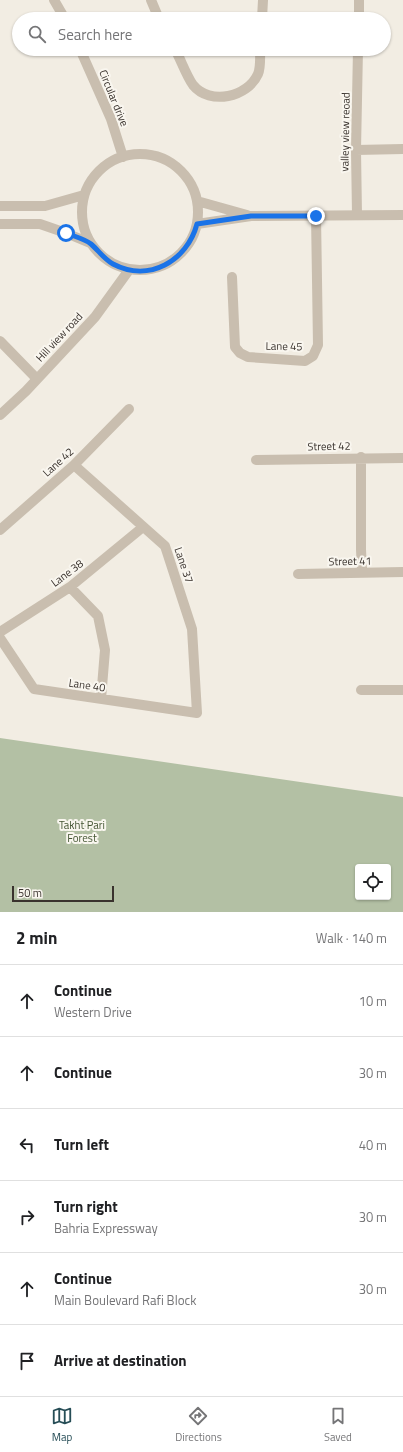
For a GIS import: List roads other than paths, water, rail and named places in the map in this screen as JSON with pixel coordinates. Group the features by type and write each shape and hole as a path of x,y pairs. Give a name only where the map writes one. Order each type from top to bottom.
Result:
{"street":[{"path":"54,0 60,12"},
{"path":"151,0 156,12"},
{"path":"262,12 263,0"},
{"path":"359,0 359,12"},
{"name":"Circular drive","path":"83,56 111,119 123,157"},
{"path":"179,56 194,85 206,94 221,97 238,94 252,84 259,72 260,56"},
{"name":"valley view reoad","path":"357,215 356,150 358,56"},
{"path":"356,150 403,149"},
{"path":"144,154 155,156 175,165 189,181 198,201 199,213 197,224 190,243 184,251 172,261 159,268 139,271 129,270 107,260 95,250 90,243 84,228 82,211 84,195 87,187 96,174 108,163 123,157 144,154"},
{"path":"0,206 45,206 84,195"},
{"path":"198,201 251,216"},
{"path":"197,224 251,216 403,216"},
{"name":"Lane 45","path":"232,277 235,347 240,353 248,357 305,360 313,356 318,345 316,216"},
{"path":"0,224 40,224 90,243"},
{"name":"Hill view road","path":"0,415 37,379 95,317 129,270"},
{"path":"0,341 37,379"},
{"name":"Lane 42","path":"0,530 74,465 129,409"},
{"path":"361,457 362,572"},
{"name":"Street 42","path":"256,460 361,457 403,458"},
{"name":"Lane 37","path":"74,465 165,546 192,629 196,713"},
{"name":"Lane 38","path":"0,632 70,587 143,527"},
{"name":"Street 41","path":"298,574 403,572"},
{"path":"70,587 98,616 105,650 100,699"},
{"name":"Lane 40","path":"0,638 34,689 196,713"},
{"path":"361,690 403,690"}],"park label":[{"name":"Takht Pari Forest","path":"82,831"}]}
